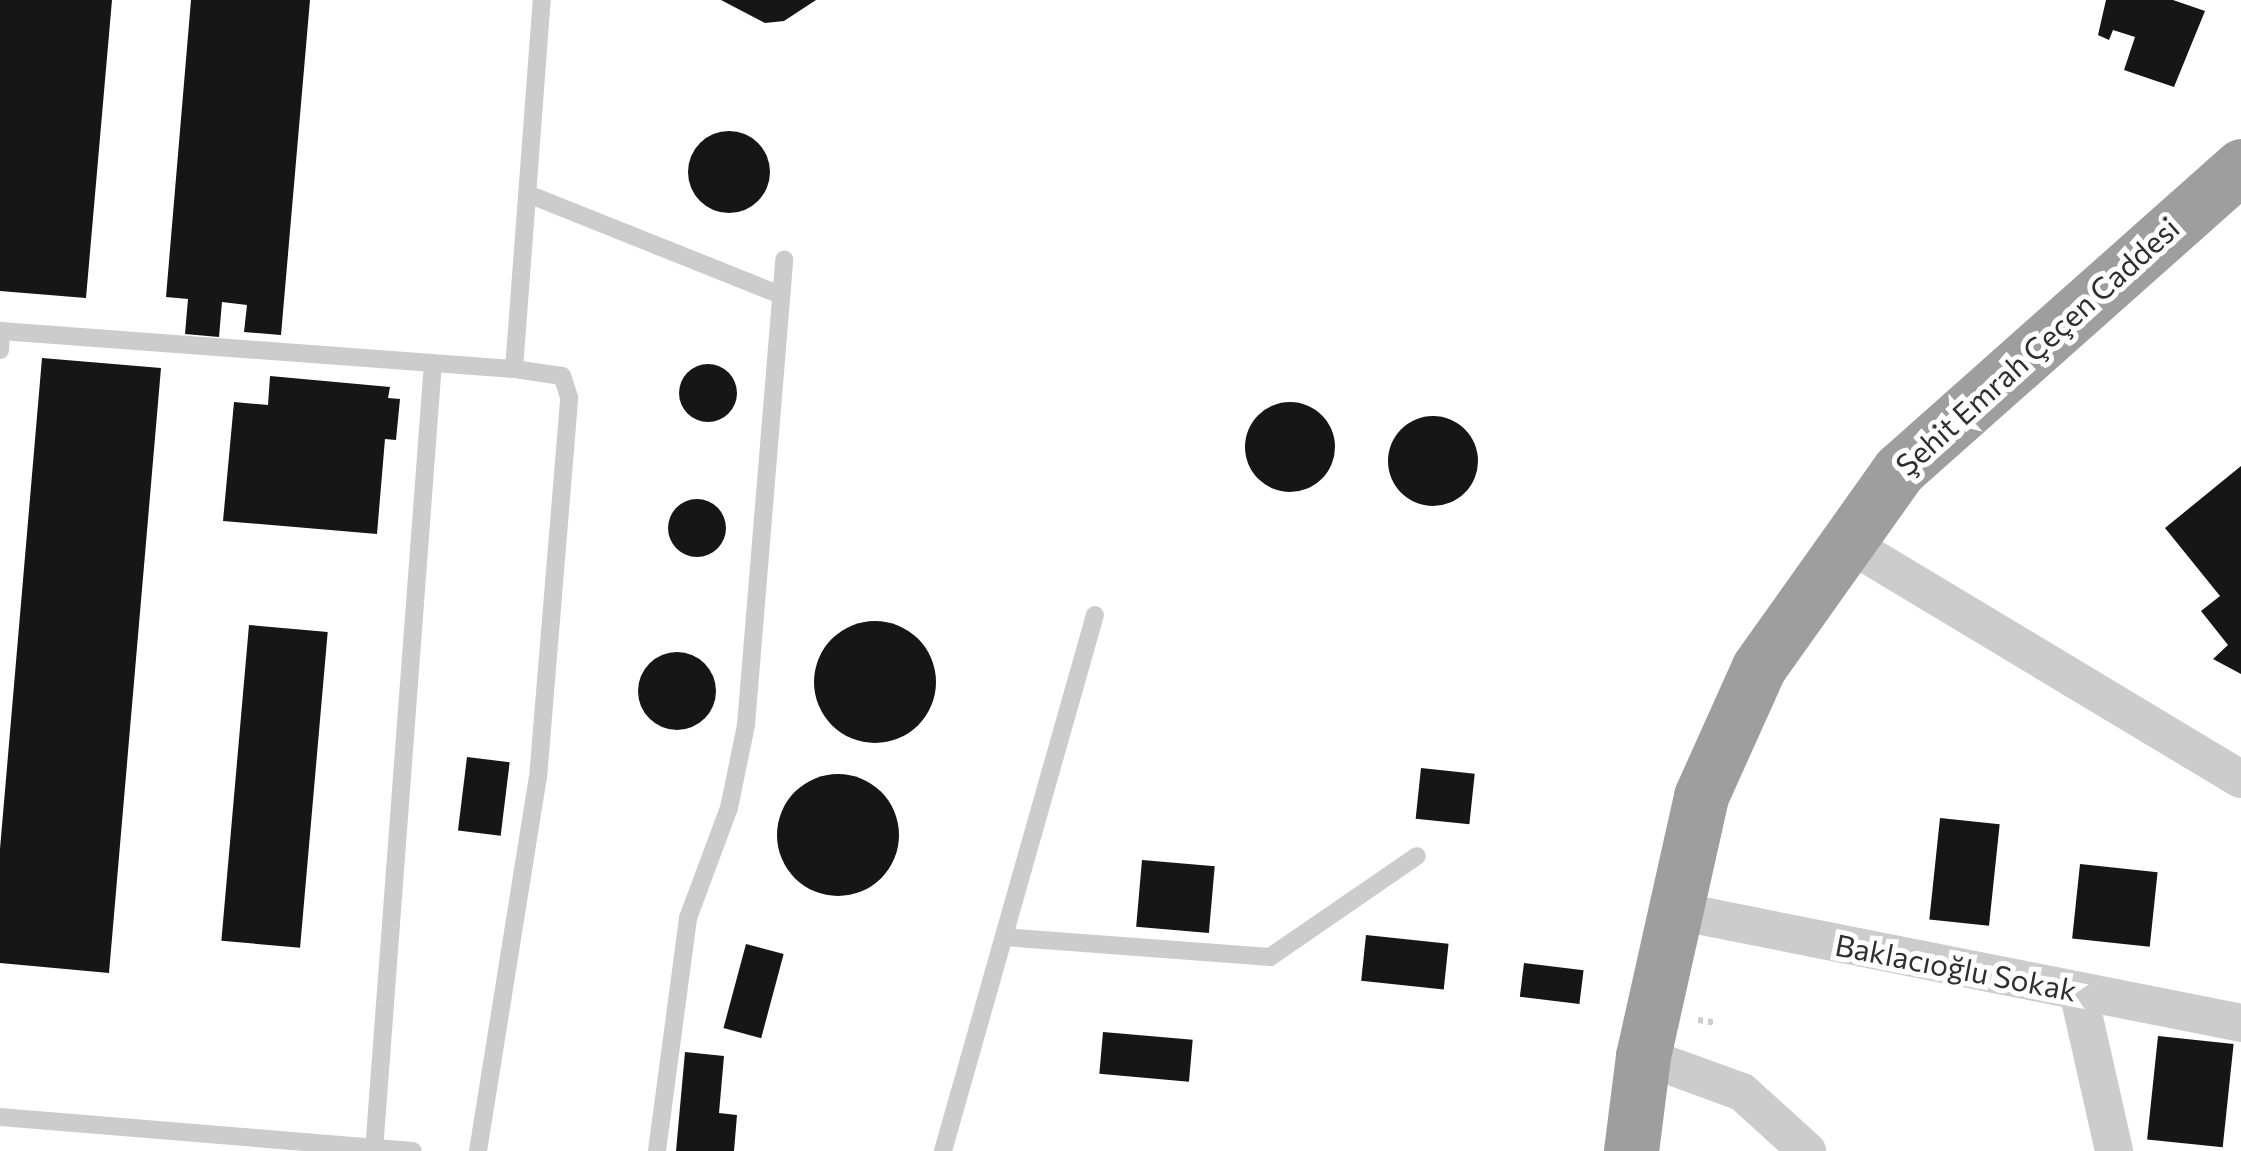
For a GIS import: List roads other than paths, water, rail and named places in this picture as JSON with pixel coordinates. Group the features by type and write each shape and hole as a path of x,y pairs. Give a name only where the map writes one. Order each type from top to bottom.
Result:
{"highway":[{"name":"Şehit Emrah Çeçen Caddesi","path":"1688,914 1701,796 1729,728 1759,666 1848,532 1898,470 1985,386 2241,166"},
{"path":"1631,1151 1660,1060 1688,914 1786,687 1872,557 1926,488 2241,207"},
{"path":"1660,1060 1666,1151"}],"street":[{"path":"1872,557 2241,779"},
{"name":"Baklacıoğlu Sokak","path":"1688,914 2241,1023"},
{"path":"2078,992 2114,1151"},
{"path":"1660,1060 1742,1092 1807,1151"}],"lane":[{"path":"514,369 542,0"},
{"path":"528,194 781,295"},
{"path":"657,1151 688,918 729,808 746,724 784,260"},
{"path":"0,350 2,331 514,369 562,376 569,397 538,778 478,1151"},
{"path":"374,1149 433,363"},
{"path":"943,1151 1095,615"},
{"path":"1004,937 1270,957 1417,856"},
{"path":"0,1117 413,1151"}]}
